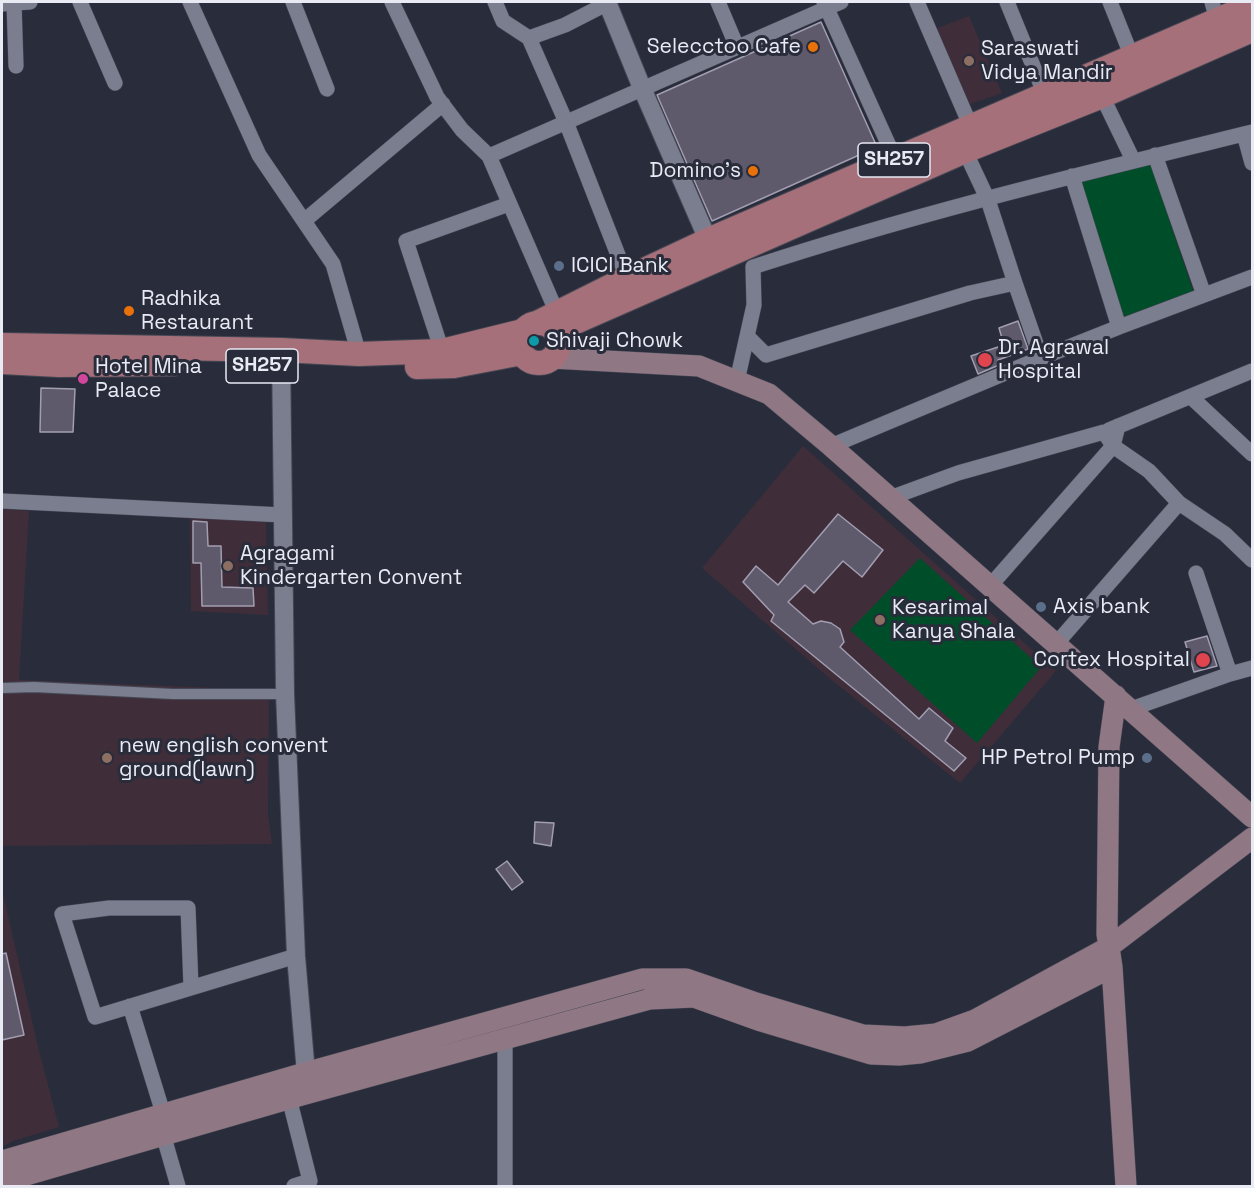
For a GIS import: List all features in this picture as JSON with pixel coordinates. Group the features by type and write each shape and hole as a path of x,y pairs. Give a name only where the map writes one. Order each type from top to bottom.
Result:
{"main road":[{"name":"SH257","path":"2,362 59,365 170,364 442,351 547,329 627,278 708,240 1132,57 1214,11 1252,5"},
{"name":"SH257","path":"2,345 439,367 748,257 810,219 1252,30"},
{"path":"558,359 563,346 547,329 534,362 558,359 699,366 769,394 1252,817"},
{"path":"1123,703 1109,747 1107,934 1126,1186"},
{"path":"2,1161 163,1113 297,1086 505,1038 650,999 694,997 761,1021 871,1054 920,1053 968,1041 1110,957 1252,838"},
{"path":"2,1182 163,1134 297,1086 642,980 686,979 863,1035 905,1037 936,1035 975,1020 1110,957"}],"street":[{"path":"16,66 8,4 30,2"},
{"path":"80,2 115,83"},
{"path":"190,2 259,154 333,264 359,354"},
{"path":"293,2 327,89"},
{"path":"392,2 443,104 462,130 489,156 509,204 547,329"},
{"path":"495,2 503,21 529,38 566,122 627,278"},
{"path":"529,38 565,25 608,2 642,88 708,240"},
{"path":"718,2 737,47"},
{"path":"489,156 737,47 825,5 841,2"},
{"path":"917,2 971,127 965,151 988,200 1041,358"},
{"path":"1007,2 1045,94"},
{"path":"1110,2 1132,57"},
{"path":"825,5 895,159"},
{"path":"1102,96 1133,160"},
{"path":"304,221 443,104"},
{"path":"737,381 754,305 748,257 818,246 1133,160 1248,133 1252,164"},
{"path":"1155,155 1204,295"},
{"path":"1072,177 1119,327"},
{"path":"442,351 406,241 509,204"},
{"path":"810,219 818,246"},
{"path":"831,446 1041,358 1252,277"},
{"path":"747,336 766,355 970,293 1015,282"},
{"path":"281,358 285,694 296,957 297,1086 310,1181 294,1186"},
{"path":"890,498 958,473 1104,432 1252,371"},
{"path":"1191,397 1252,454"},
{"path":"990,586 1113,446 1118,426"},
{"path":"1104,432 1113,446 1149,471 1179,503 1225,534 1252,560"},
{"path":"2,501 283,515"},
{"path":"1056,644 1179,503"},
{"path":"1196,573 1230,674"},
{"path":"1123,703 1252,668"},
{"path":"2,688 34,687 173,694 285,694"},
{"path":"191,987 188,908 109,908 62,914 95,1017 296,957"},
{"path":"130,1006 163,1113"},
{"path":"505,1038 505,1186"},
{"path":"163,1134 178,1186"}],"shaded area":[{"name":"Saraswati Vidya Mandir","path":"969,16 1002,93 970,104 935,29"},
{"name":"Kesarimal Kanya Shala","path":"803,446 1056,671 960,783 828,677 702,568"},
{"path":"2,509 29,511 19,680 269,690 268,815 272,844 2,846"},
{"name":"Agragami Kindergarten Convent","path":"190,516 266,521 268,615 191,611"},
{"path":"2,889 59,1127 13,1141 2,1147"}],"green space":[{"path":"1150,162 1193,291 1123,317 1078,175"},
{"path":"920,558 1041,667 977,743 850,630"}],"building":[{"path":"821,22 877,147 712,221 657,95"},
{"path":"1018,321 1028,349 998,360 999,365 978,374 971,356 1004,345 999,328"},
{"path":"41,388 75,389 73,432 40,432"},
{"path":"838,514 883,550 862,577 843,561 814,593 805,585 788,602 813,624 821,621 831,623 840,629 844,642 840,647 919,719 929,708 953,728 945,741 966,758 954,771 771,621 774,615 743,582 756,566 778,585"},
{"path":"193,521 207,522 208,546 221,546 222,587 253,588 254,606 202,606 201,563 193,563"},
{"path":"1207,636 1217,666 1194,672 1185,642"},
{"path":"535,822 554,823 551,846 534,843"},
{"path":"507,861 523,882 512,890 496,869"},
{"path":"6,953 24,1035 2,1040 2,954"}],"place":[{"name":"Selecctoo Cafe","path":"813,47"},
{"name":"Saraswati Vidya Mandir","path":"969,61"},
{"name":"Domino's","path":"753,171"},
{"name":"ICICI Bank","path":"559,266"},
{"name":"Radhika Restaurant","path":"129,311"},
{"name":"Shivaji Chowk","path":"534,341"},
{"name":"Dr. Agrawal Hospital","path":"985,360"},
{"name":"Hotel Mina Palace","path":"83,379"},
{"name":"Agragami Kindergarten Convent","path":"228,566"},
{"name":"Axis bank","path":"1041,607"},
{"name":"Kesarimal Kanya Shala","path":"880,620"},
{"name":"Cortex Hospital","path":"1203,660"},
{"name":"new english convent ground(lawn)","path":"107,758"},
{"name":"HP Petrol Pump","path":"1147,758"}]}
